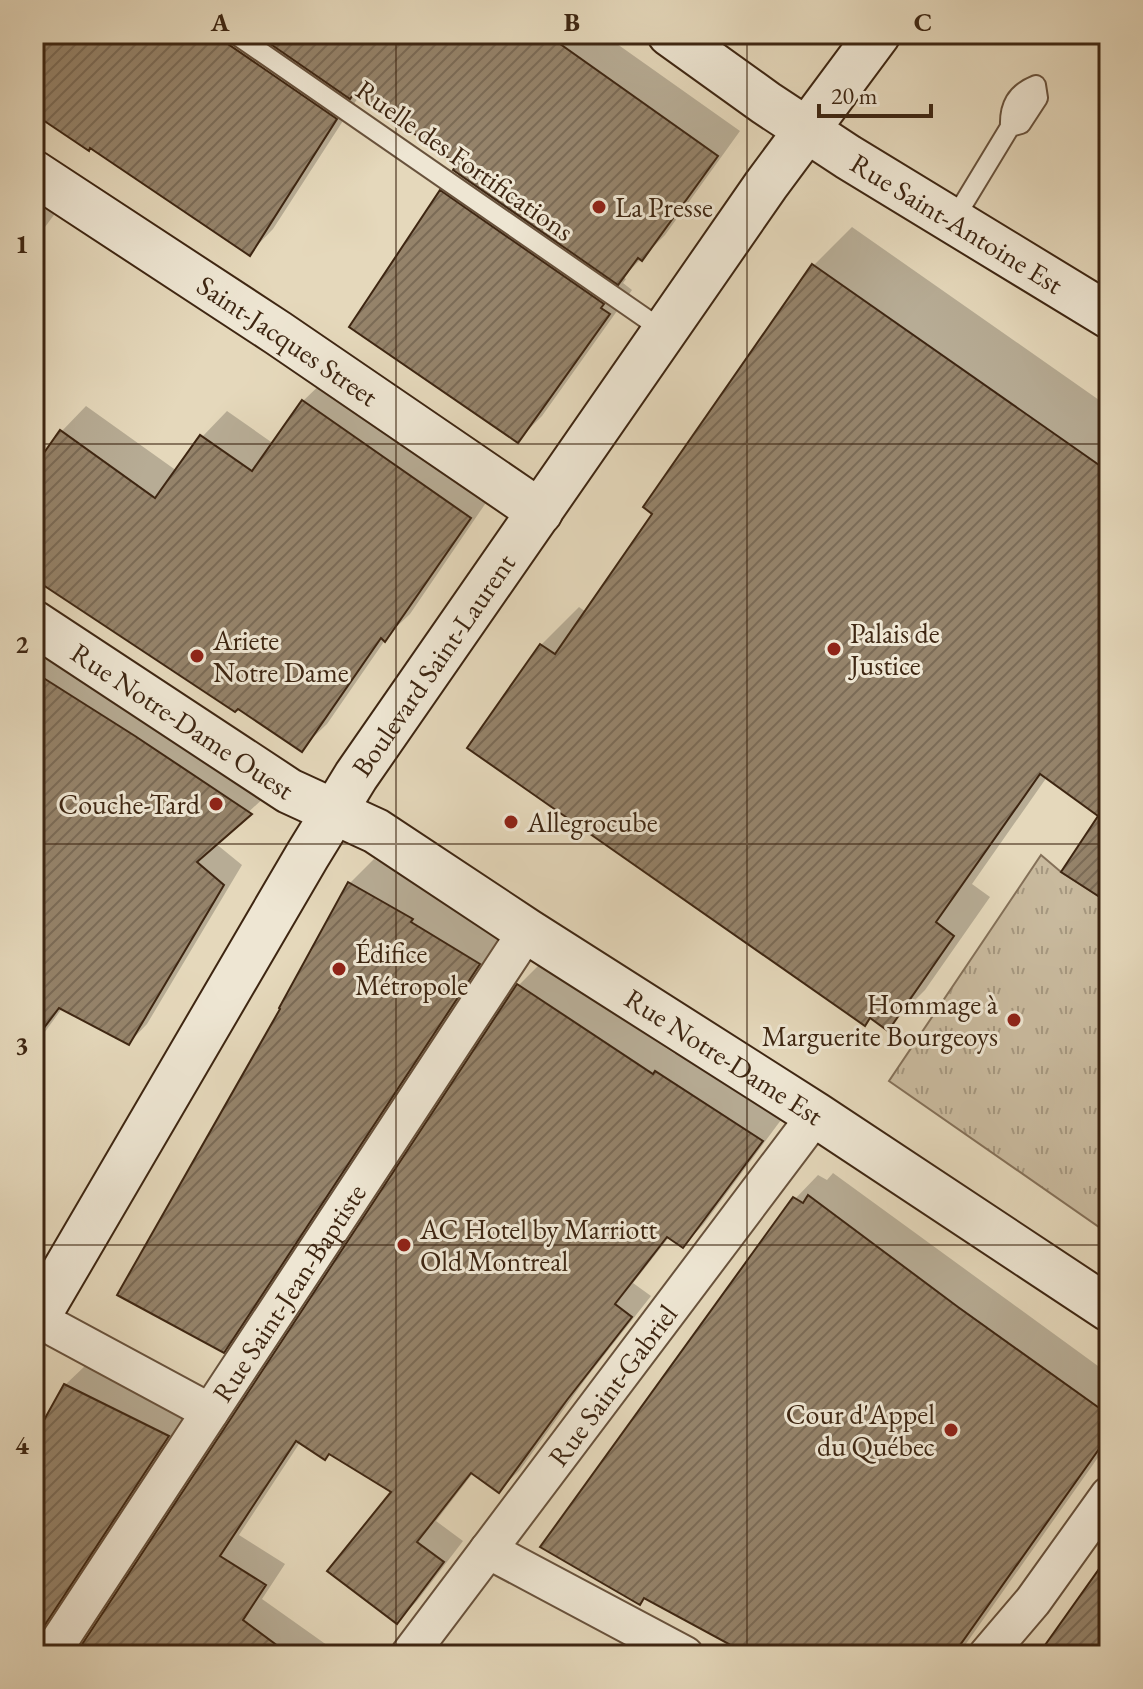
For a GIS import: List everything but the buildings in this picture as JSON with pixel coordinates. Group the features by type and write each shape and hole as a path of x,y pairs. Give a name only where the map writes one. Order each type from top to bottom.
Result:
{"street":[{"name":"Rue Saint-Antoine Est","path":"670,34 807,130 1109,316"},
{"name":"Boulevard Saint-Laurent","path":"35,1319 307,856 365,764 664,331 878,34"},
{"name":"Saint-Jacques Street","path":"34,173 291,342 540,512"},
{"name":"Rue Notre-Dame Ouest","path":"34,623 289,791 334,813"},
{"name":"Rue Notre-Dame Est","path":"334,813 376,831 816,1115 1109,1309"},
{"name":"Rue Saint-Jean-Baptiste","path":"50,1655 527,931"},
{"name":"Rue Saint-Gabriel","path":"409,1655 816,1115"},
{"path":"35,1319 210,1412"},
{"path":"987,1655 1033,1601 1109,1495"},
{"path":"488,1550 685,1655"}],"lane":[{"name":"Ruelle des Fortifications","path":"235,34 664,331"},
{"path":"953,221 1010,127"}],"green space":[{"path":"1041,855 1109,903 1109,1234 889,1081"}],"place":[{"name":"La Presse","path":"599,207"},
{"name":"Palais de Justice","path":"834,649"},
{"name":"Ariete Notre Dame","path":"197,656"},
{"name":"Couche-Tard","path":"216,804"},
{"name":"Allegrocube","path":"511,822"},
{"name":"Édifice Métropole","path":"339,969"},
{"name":"Hommage à Marguerite Bourgeoys","path":"1014,1020"},
{"name":"AC Hotel by Marriott Old Montreal","path":"404,1245"},
{"name":"Cour d'Appel du Québec","path":"951,1430"}]}
